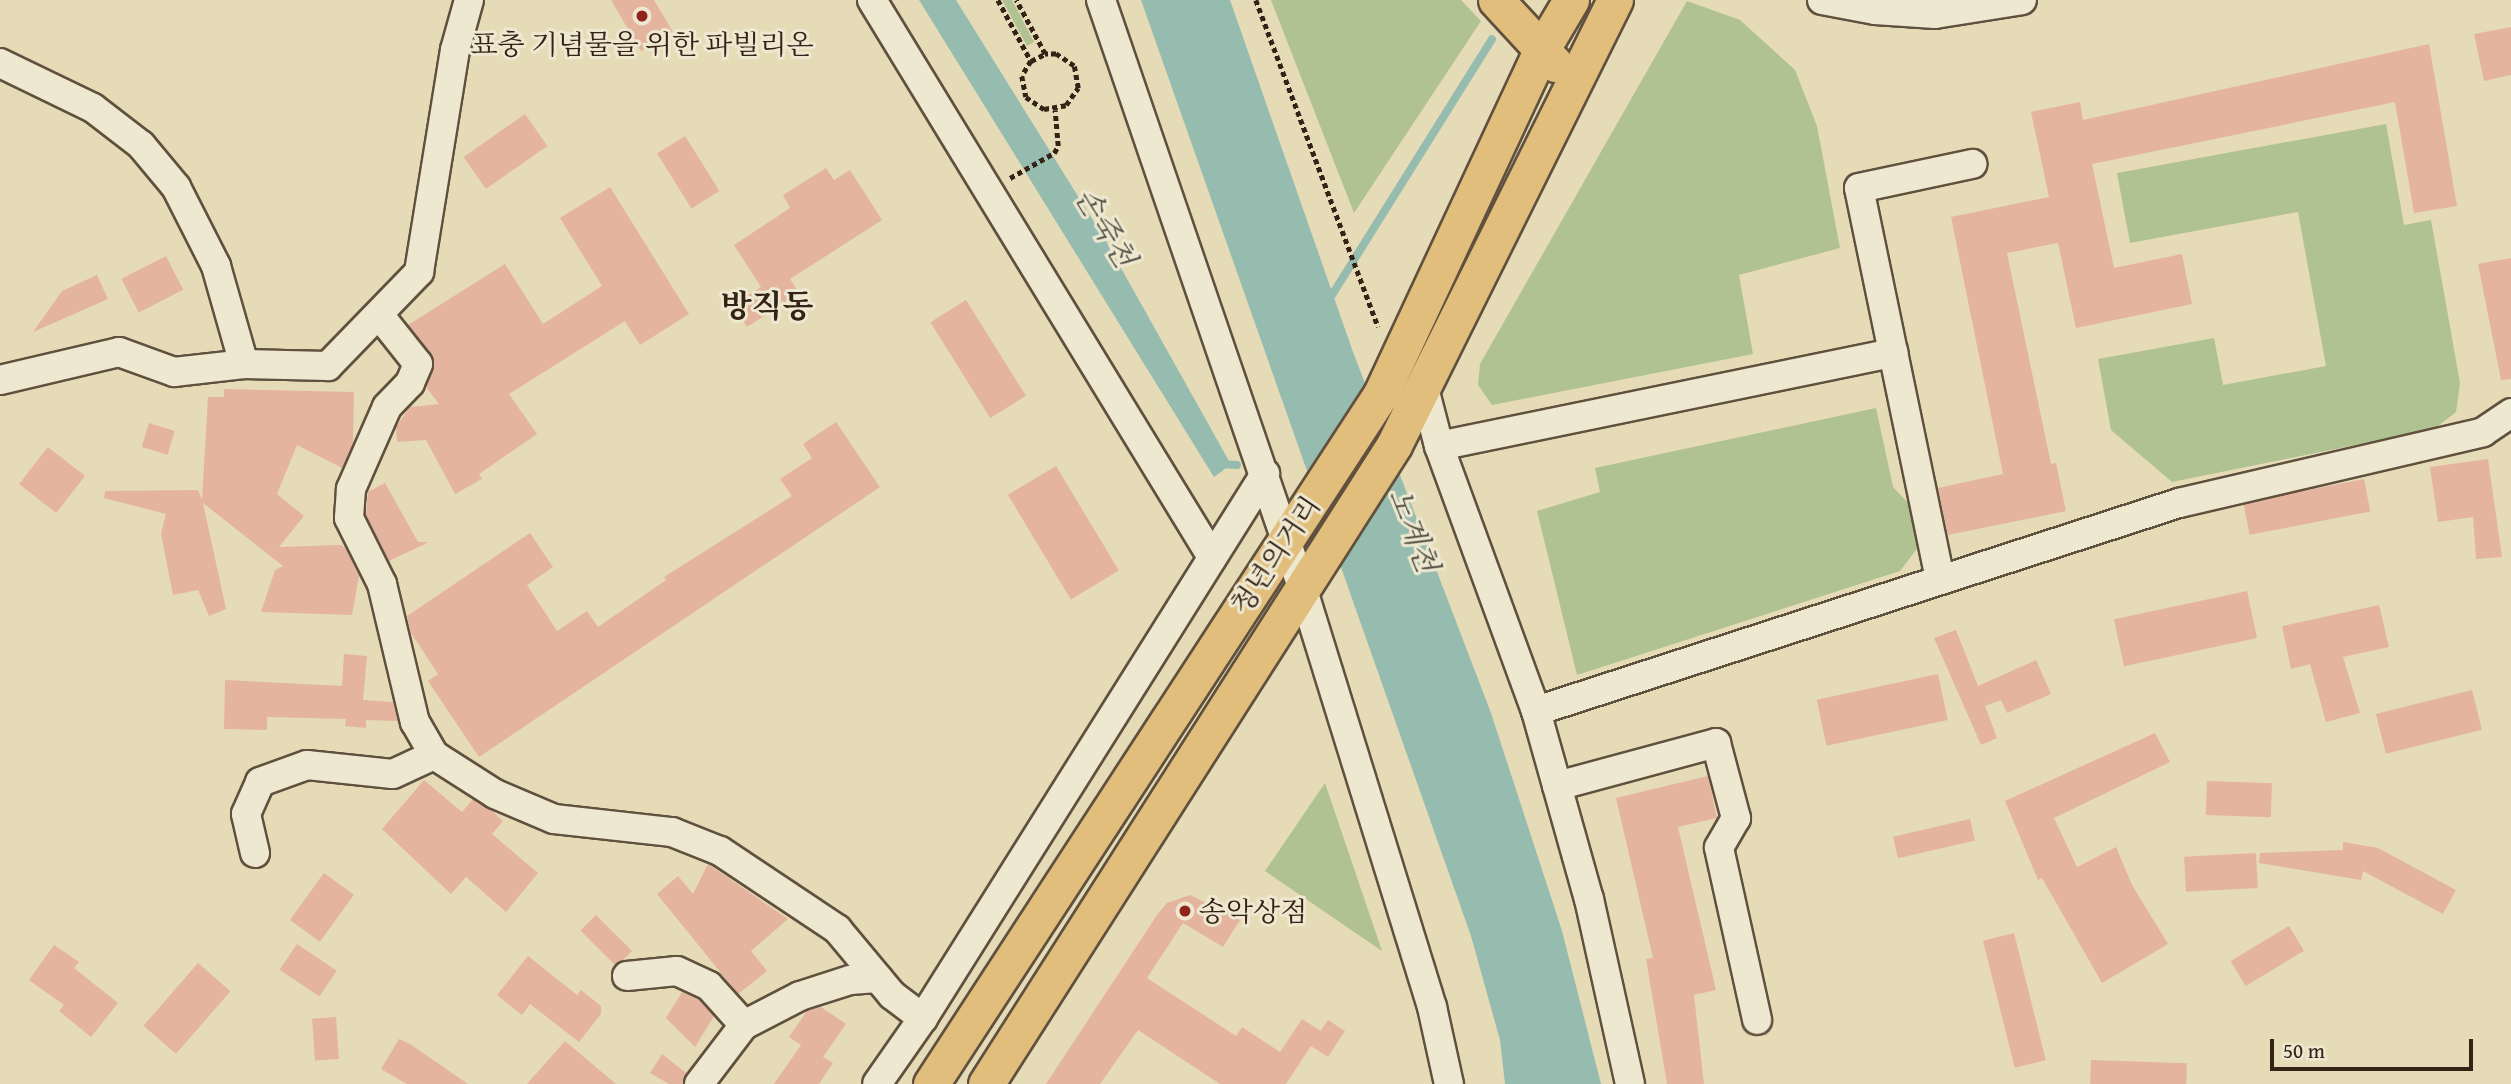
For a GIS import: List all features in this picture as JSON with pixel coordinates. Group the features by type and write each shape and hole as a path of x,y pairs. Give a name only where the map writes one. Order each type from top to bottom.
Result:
{"main road":[{"path":"1496,0 1572,83"},
{"name":"청년의거리","path":"931,1084 1387,381 1542,49 1571,0"},
{"path":"1580,0 1610,13"},
{"name":"청년의거리","path":"986,1084 1394,445 1572,83 1610,13"}],"street":[{"path":"0,380 119,352 174,372 244,364 328,366 380,316 419,272 455,50 469,0"},
{"path":"872,0 1212,557"},
{"path":"1101,0 1302,587 1432,1007 1449,1084"},
{"path":"1822,0 1988,9 2022,0"},
{"path":"0,62 93,108 141,145 176,187 216,266 244,364"},
{"path":"1940,579 1859,188 1972,164"},
{"path":"380,316 418,364 410,383 387,407 351,489 349,518 382,584 415,722 434,755 495,794 554,819 672,832 720,851 837,929 878,978 923,1018"},
{"path":"1439,446 1894,353"},
{"path":"1424,388 1439,446 1536,711 1593,913 1630,1084"},
{"path":"1536,711 2179,503 2483,432 2511,413"},
{"path":"877,1084 923,1018 1265,474"},
{"path":"1557,786 1716,743 1736,818 1719,848 1757,1020"},
{"path":"255,852 246,814 260,782 307,765 393,774 434,755"},
{"path":"627,976 677,971 709,986 744,1025"},
{"path":"699,1084 744,1025 800,996 850,980 878,978"}],"path":[{"path":"998,0 1031,61"},
{"path":"1016,0 1045,54"},
{"path":"1256,0 1358,275 1387,381"},
{"path":"1045,54 1066,58 1078,76 1074,98 1055,110 1034,105 1026,97 1022,76 1031,61 1045,54"},
{"path":"1020,173 1054,153 1058,146 1055,110"}],"green space":[{"path":"1002,0 1012,0 1034,42 1027,46"},
{"path":"1271,0 1461,0 1481,21 1354,213"},
{"path":"1687,1 1740,20 1795,70 1817,126 1840,248 1739,275 1753,354 1492,405 1478,385 1480,364"},
{"path":"2386,124 2404,225 2431,220 2460,383 2456,412 2434,429 2172,482 2111,430 2098,359 2214,338 2223,385 2326,366 2298,212 2130,243 2117,173"},
{"path":"1876,408 1893,487 1912,507 1919,546 1900,571 1577,675 1537,511 1600,492 1595,468"},
{"path":"1325,783 1382,951 1265,871"}],"water":[{"path":"919,0 956,0 1107,243 1229,461 1225,469 1214,477"},
{"name":"노계천","path":"1141,0 1230,0 1353,352 1491,713 1562,931 1601,1084 1505,1084 1500,1040 1471,936"}],"building":[{"name":"표충 기념물을 위한 파빌리온","path":"611,0 654,0 673,32 641,51"},
{"path":"2511,27 2511,75 2484,81 2474,34"},
{"path":"2429,44 2457,206 2414,213 2395,102 2092,164 2114,268 2182,254 2192,304 2076,328 2058,243 2007,253 2051,464 2056,463 2066,511 1948,535 1938,488 2003,474 1951,217 2049,197 2031,112 2080,102 2083,120"},
{"path":"525,114 547,146 486,189 464,157"},
{"path":"685,136 719,191 691,209 657,153"},
{"path":"826,168 834,180 850,170 882,220 790,279 799,293 747,327 733,305 761,287 734,245 790,208 783,195"},
{"path":"610,187 689,314 640,345 625,321 509,394 537,434 479,474 482,479 455,494 426,440 397,442 396,427 410,407 439,404 426,387 434,361 408,325 505,264 543,324 602,286 560,218"},
{"path":"166,256 183,290 139,313 121,279"},
{"path":"2511,258 2511,379 2501,380 2478,264"},
{"path":"97,275 108,299 33,332 62,291"},
{"path":"966,300 1026,396 990,418 930,322"},
{"path":"224,389 354,392 353,444 342,468 297,445 277,494 304,516 279,547 341,545 346,549 359,576 352,615 261,612 275,570 283,566 203,503 226,609 209,616 198,590 173,595 161,534 166,514 104,498 105,491 198,490 202,500 208,397 224,397"},
{"path":"836,422 880,487 479,757 428,681 438,674 411,633 407,616 530,533 553,567 527,585 557,631 587,611 598,627 666,580 664,577 792,496 780,479 812,458 803,444"},
{"path":"149,423 175,431 168,455 142,447"},
{"path":"48,447 85,476 56,513 19,484"},
{"path":"2488,459 2502,557 2476,559 2473,517 2438,522 2430,467"},
{"path":"1056,466 1119,571 1071,599 1008,495"},
{"path":"2364,479 2370,511 2250,535 2243,502"},
{"path":"385,483 418,542 429,542 389,561 366,515 368,492"},
{"path":"2247,591 2257,638 2124,666 2114,619"},
{"path":"2379,605 2389,647 2343,657 2360,713 2326,722 2310,664 2291,669 2282,626"},
{"path":"1956,630 1978,686 2036,660 2051,694 2007,713 2001,700 1985,706 1997,738 1981,745 1934,638"},
{"path":"344,654 367,656 363,700 393,702 398,721 366,720 366,728 345,726 346,719 267,717 267,730 224,729 225,680 342,686"},
{"path":"1938,674 1948,720 1826,746 1817,700"},
{"path":"2472,690 2482,730 2386,754 2376,714"},
{"path":"2155,733 2170,762 2054,818 2077,867 2116,847 2132,885 2168,944 2102,983 2042,878 2038,880 2005,801"},
{"path":"1708,776 1717,818 1678,827 1716,990 1694,995 1704,1084 1667,1084 1646,959 1653,958 1616,798"},
{"path":"424,780 462,812 473,799 491,810 503,821 492,834 538,873 506,912 466,877 451,894 382,829"},
{"path":"2207,781 2272,783 2271,817 2206,815"},
{"path":"1970,819 1975,840 1898,858 1893,837"},
{"path":"2343,842 2378,848 2456,890 2443,914 2363,871 2361,880 2259,863 2260,853 2343,850"},
{"path":"2256,853 2258,888 2186,892 2184,857"},
{"path":"708,864 788,919 751,951 767,971 738,994 657,894 678,876 693,894"},
{"path":"324,873 354,895 320,942 290,920"},
{"path":"1190,895 1240,920 1223,947 1183,923 1147,978 1236,1036 1242,1027 1280,1052 1302,1019 1321,1031 1328,1020 1345,1031 1328,1057 1311,1046 1286,1084 1220,1084 1138,1030 1100,1084 1046,1084 1157,915 1167,903"},
{"path":"596,915 632,951 617,967 580,931"},
{"path":"2289,926 2304,951 2246,986 2231,961"},
{"path":"2014,933 2046,1060 2015,1068 1983,941"},
{"path":"297,944 337,971 319,997 280,970"},
{"path":"54,945 79,962 74,968 118,1003 91,1037 59,1011 64,1005 29,980"},
{"path":"528,956 577,995 581,990 601,1006 601,1014 579,1042 530,1004 522,1015 497,995"},
{"path":"198,963 230,991 176,1054 144,1026"},
{"path":"682,992 699,1000 714,1016 695,1047 666,1018"},
{"path":"821,1007 846,1024 823,1057 833,1063 819,1084 774,1084 801,1045 789,1037 807,1011"},
{"path":"336,1017 339,1059 315,1061 312,1019"},
{"path":"399,1039 468,1084 407,1084 381,1069"},
{"path":"565,1041 616,1084 527,1084"},
{"path":"662,1054 686,1073 683,1084 669,1084 650,1073"},
{"path":"2091,1060 2187,1063 2186,1084 2090,1084"}],"waterway":[{"path":"1327,303 1492,39"},
{"name":"손죽천","path":"1219,464 1237,465"}],"place":[{"name":"표충 기념물을 위한 파빌리온","path":"642,16"},
{"name":"송악상점","path":"1185,911"}],"district":[{"name":"방직동","path":"767,306"}]}
